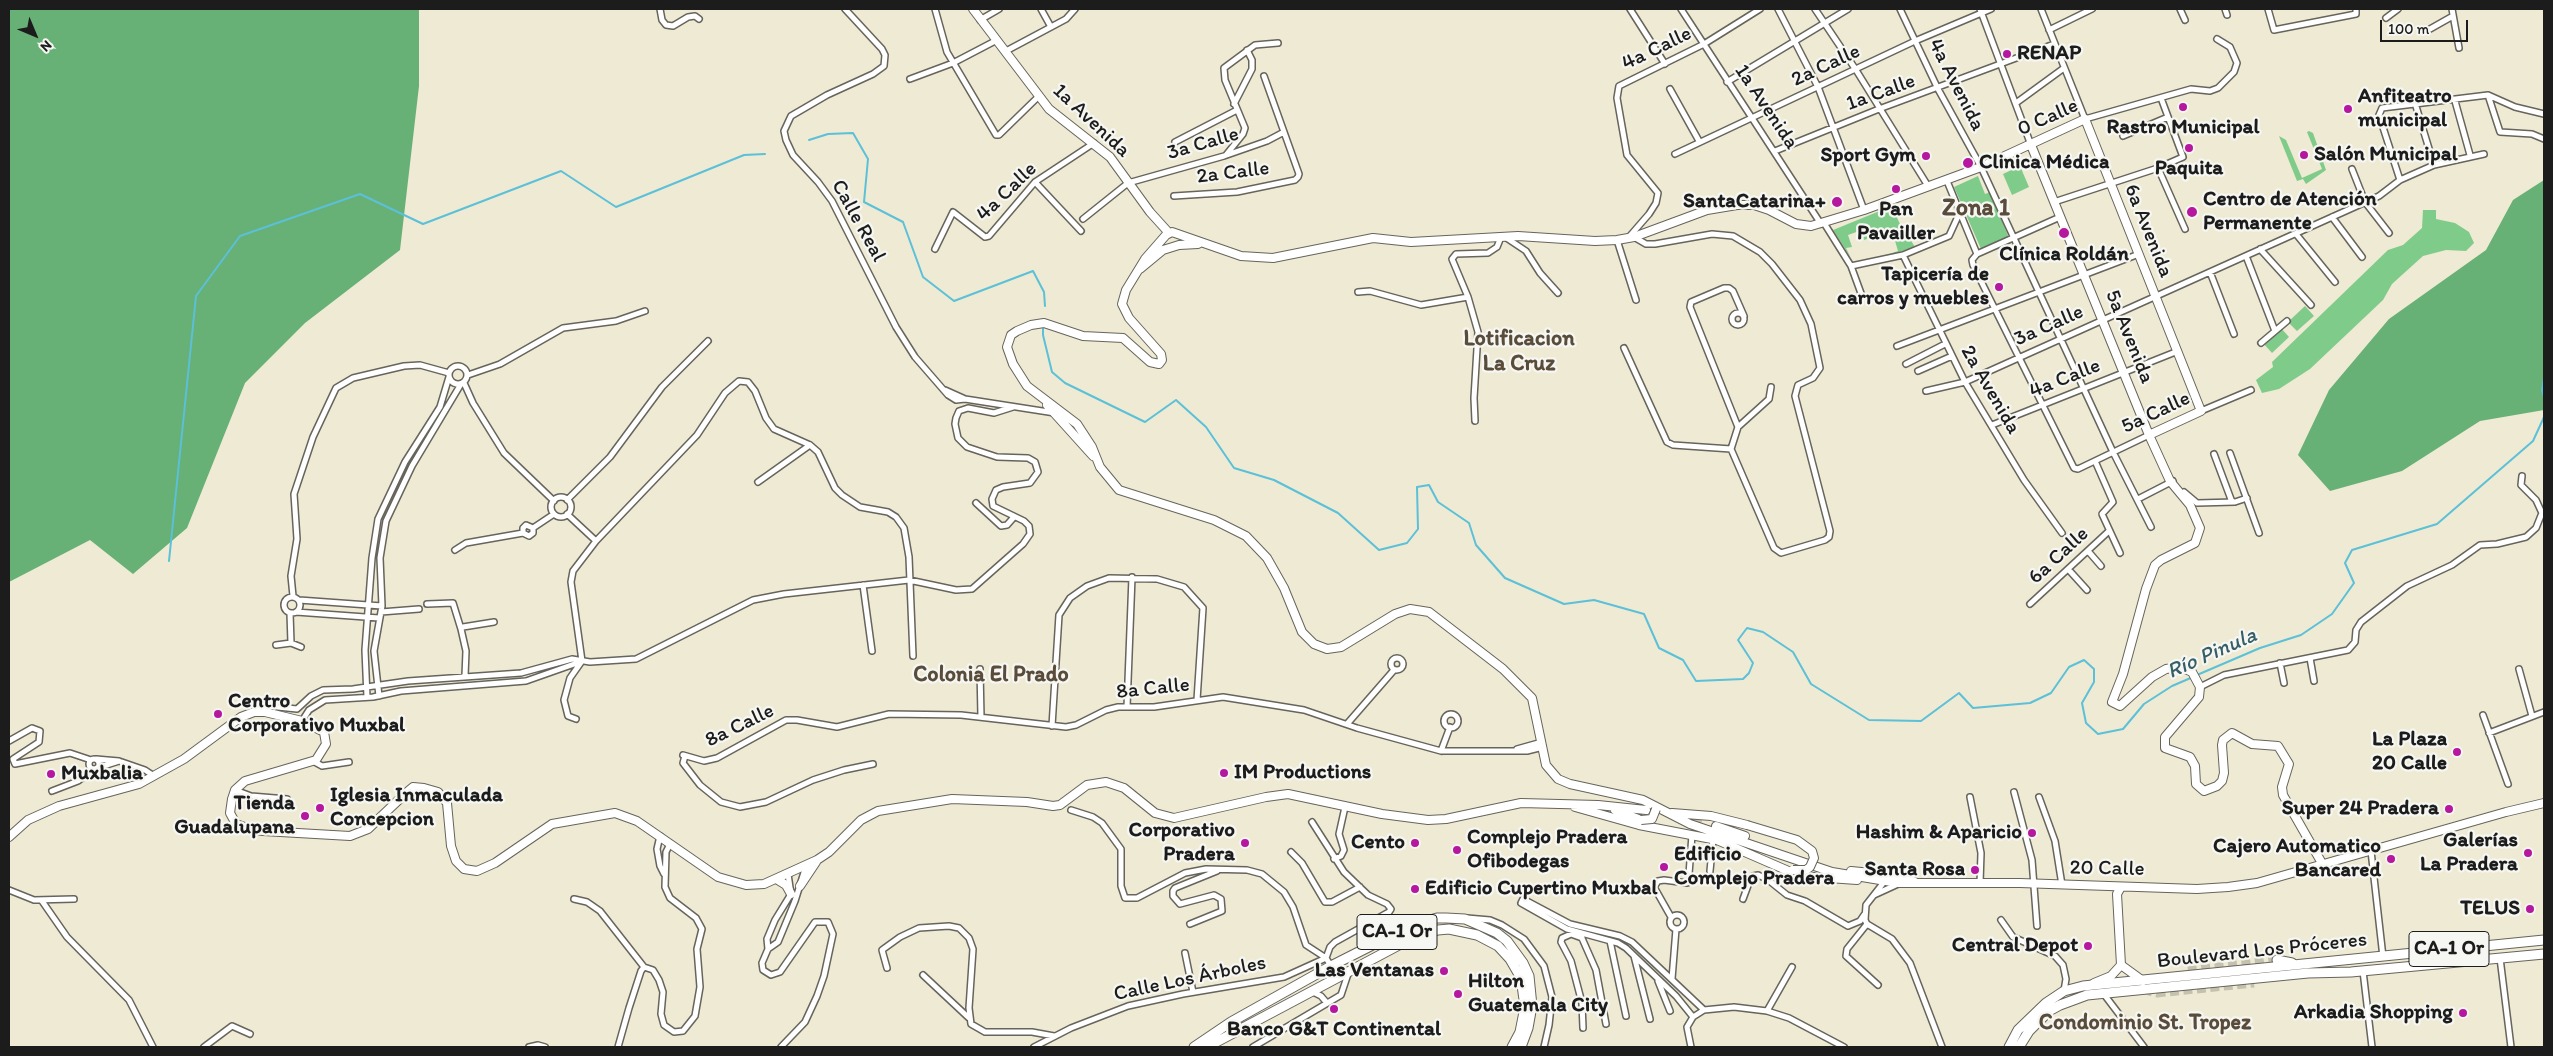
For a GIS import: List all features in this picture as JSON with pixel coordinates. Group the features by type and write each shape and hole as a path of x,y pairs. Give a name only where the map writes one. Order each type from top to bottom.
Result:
{"highway":[{"name":"CA-1 Or","path":"1194,1047 1329,962 1410,926 1438,918 1465,919 1489,928 1507,940 1520,957 1528,976 1532,1006 1528,1028 1521,1047"},
{"name":"CA-1 Or","path":"1207,1047 1414,937 1438,930 1465,931 1488,940 1505,952 1521,978 1525,1007 1520,1032 1512,1047"},
{"name":"Boulevard Los Próceres","path":"2009,1047 2018,1030 2032,1014 2064,991 2083,986 2544,940"},
{"name":"Boulevard Los Próceres","path":"2019,1047 2029,1031 2049,1011 2079,997 2308,973 2544,954"},
{"path":"2277,960 2302,965"},
{"path":"2254,983 2315,978 2338,972"},
{"path":"1216,1047 1245,1026"}],"main road":[{"name":"1a Avenida","path":"973,9 1038,96 1057,116 1110,157 1167,236 1165,243 1170,248"},
{"name":"0 Calle","path":"1204,244 1241,256 1273,258 1373,238 1422,242 1503,237 1617,240 1631,238 1707,210 1737,205 1754,205 1769,210 1796,224 1810,226 1864,210 1946,181 2031,145 2085,119"},
{"name":"6a Avenida","path":"2085,119 2201,411"},
{"name":"5a Avenida","path":"2031,145 2149,435 2170,481 2190,505 2200,528 2198,538 2191,546 2161,560 2155,565 2146,589 2123,674 2112,702 2120,706 2152,677 2166,669 2180,667 2192,672 2199,684"},
{"path":"1178,234 1179,244"},
{"path":"1096,459 1074,435 1068,420 1027,386 1018,375 1008,347 1011,335 1031,325 1051,324 1083,336 1123,338 1150,362 1156,365 1161,363 1161,354 1123,310 1124,295 1145,259 1167,236 1178,234 1204,244"},
{"path":"1139,270 1163,250 1179,244 1204,244"},
{"path":"1044,399 1056,413 1082,430 1096,459"},
{"name":"5a Calle","path":"2149,435 2201,411"},
{"path":"1074,435 1079,434 1082,430"},
{"name":"20 Calle","path":"1096,459 1111,482 1119,490 1214,520 1246,536 1261,550 1273,568 1284,588 1302,632 1320,647 1334,648 1346,644 1382,620 1410,609 1429,612 1504,669 1524,687 1532,698 1546,765 1558,779 1656,807 1670,812 1690,824 1832,872 1898,884 1980,883 2110,887 2228,887 2256,883 2544,803"},
{"path":"2199,684 2199,697 2165,737 2165,748 2190,757 2194,766 2196,784 2204,791 2217,786 2222,781 2224,773 2222,745 2224,740 2232,733 2252,744 2278,746 2289,764 2282,787 2283,795 2323,865"},
{"path":"9,837 28,820 44,812 67,804 112,793 154,776 184,759 241,717 254,712 265,712 302,721 318,728 326,738 324,749 313,761 252,777 245,780 235,790 230,813 232,819 242,827 264,831 307,832 344,836 368,829 413,787 431,789 438,792 447,803 454,857 464,869 470,871 488,868 552,824 606,813 615,813 633,818 702,867 733,882 764,884 778,880 817,860 829,852 861,820 878,811 952,799 1026,802 1053,806 1062,803 1079,789 1094,783 1106,782 1117,785 1155,813 1174,818 1275,795 1300,796 1382,814 1428,820 1446,819 1521,803 1605,806 1643,810"},
{"path":"1564,804 1638,825 1733,842 1793,870 1806,870 1810,867 1814,858 1812,851 1804,843 1711,816 1670,812"},
{"path":"1605,806 1641,820 1652,818 1656,807"},
{"path":"1702,823 1721,827 1828,866 1846,870 1903,876 1917,883"},
{"path":"1715,840 1800,876 1854,880 1870,879"},
{"path":"800,886 817,860"},
{"path":"778,880 786,885 791,894"},
{"path":"2110,887 2113,894 2117,952 2120,956"},
{"path":"2121,887 2117,894 2121,965 2143,981"},
{"path":"2083,986 2111,976 2121,965"}],"street":[{"path":"660,9 662,20 666,25 673,26 688,17 695,16 699,19"},
{"name":"Calle Real","path":"845,9 882,49 885,55 884,66 873,74 797,112 786,123 786,140 793,155 818,182 832,201 896,327 915,357 945,390 956,400 965,399 1013,408 1056,413"},
{"path":"936,9 947,52 996,135 999,135 1038,96"},
{"path":"980,20 999,9"},
{"path":"1041,9 1050,27"},
{"path":"1006,51 1066,19 1075,9"},
{"path":"1630,9 1664,64"},
{"name":"1a Avenida","path":"1681,9 1727,82 1851,266 1862,296"},
{"name":"4a Calle","path":"1631,238 1656,203 1658,193 1627,155 1616,98 1619,86 1704,44 1760,9"},
{"path":"1778,9 1818,87 1864,210"},
{"path":"1815,9 1856,70 1928,186"},
{"path":"1727,82 1848,9"},
{"name":"4a Avenida","path":"1900,9 1938,89 1981,167 2113,452 2151,527"},
{"name":"2a Calle","path":"1675,154 1699,141 1981,11 1991,9"},
{"name":"6a Avenida","path":"2041,9 2085,119"},
{"path":"2049,30 2092,9"},
{"path":"2180,9 2185,20"},
{"path":"2225,9 2227,15"},
{"path":"2268,9 2274,30 2356,14 2356,9"},
{"path":"2386,18 2398,9"},
{"path":"2452,9 2459,48"},
{"name":"5a Avenida","path":"1981,11 2031,145"},
{"path":"2430,29 2454,16"},
{"name":"0 Calle","path":"2085,119 2191,90 2214,90 2222,86 2234,72 2238,62 2230,47 2217,39"},
{"path":"910,79 953,63 998,40"},
{"path":"1224,156 1243,134 1245,128 1225,80 1224,68 1255,45 1278,43"},
{"name":"1a Calle","path":"1775,151 1879,109 1938,89 2054,44"},
{"path":"1234,104 1252,69 1252,60 1247,50"},
{"path":"2016,103 2064,68"},
{"path":"1264,76 1284,132"},
{"path":"1670,89 1699,141"},
{"path":"2488,95 2499,129 2504,133 2522,133 2544,139"},
{"path":"2400,180 2378,115 2381,109 2415,103 2454,101 2488,95 2515,107 2544,114"},
{"path":"2054,202 2158,168 2183,157 2161,98"},
{"path":"2454,101 2470,155"},
{"path":"2415,103 2434,165"},
{"path":"1175,142 1236,110"},
{"path":"2123,136 2168,117"},
{"name":"2a Calle","path":"1174,196 1237,192 1295,180 1299,174 1284,132"},
{"name":"3a Calle","path":"1083,219 1128,183 1224,156 1267,141 1284,132"},
{"name":"4a Calle","path":"935,249 953,212 985,236 989,236 1035,182 1094,143"},
{"name":"3a Calle","path":"1926,391 1965,382 2379,196 2400,180 2434,165 2470,155 2484,154"},
{"path":"2158,168 2185,228"},
{"path":"2352,169 2365,202 2389,233"},
{"path":"1946,181 1977,254"},
{"path":"1035,182 1081,231"},
{"path":"1851,266 1903,255 1949,236 1960,212"},
{"path":"2044,406 1993,309 1972,260 1977,254 2060,217"},
{"path":"2332,217 2362,257"},
{"path":"1631,238 1646,244 1655,244 1712,234 1732,236 1760,252 1800,300 1810,324 1820,368 1813,378 1798,385 1795,396 1830,531 1829,537 1777,552 1731,449 1733,436 1738,427 1769,399 1771,387"},
{"path":"2296,234 2335,282"},
{"path":"1475,422 1474,398 1478,332 1468,297 1453,257 1457,254 1488,253 1497,247 1503,237 1526,251 1540,272 1558,293"},
{"path":"1617,240 1636,300"},
{"path":"2260,250 2311,305"},
{"path":"1897,346 2084,273 2139,254"},
{"name":"2a Avenida","path":"1903,255 1965,382 2024,480 2062,533"},
{"path":"2246,256 2275,331"},
{"path":"2210,272 2234,334"},
{"path":"1738,427 1690,307 1691,302 1724,288 1729,288 1733,291 1744,316"},
{"path":"1358,292 1370,290 1421,305 1468,297"},
{"path":"379,696 376,684 374,651 382,606 380,558 386,521 412,466 468,375 500,364 563,328 616,322 645,311"},
{"path":"2261,343 2287,321"},
{"path":"567,500 610,457 662,387 708,341"},
{"path":"1906,364 1946,344"},
{"path":"1624,348 1667,442 1673,445 1731,449"},
{"name":"4a Calle","path":"1992,425 2085,390 2178,351"},
{"path":"1918,371 1952,356"},
{"path":"293,596 291,576 297,539 294,494 313,437 336,388 353,378 404,366 420,365 449,375"},
{"path":"367,697 365,686 369,604 378,518 405,462 440,406 453,367 458,366 466,369 468,375"},
{"path":"449,375 452,383 463,383"},
{"path":"576,718 568,716 564,700 570,678 582,661 571,577 575,566 596,541 697,435 725,393 736,382 748,382 774,429 810,445 821,456 835,488 842,495 860,507 888,512 896,517 904,528 908,544 914,656"},
{"path":"463,383 504,454 554,500"},
{"name":"5a Calle","path":"2201,411 2251,390"},
{"name":"5a Calle","path":"2044,406 2076,469 2149,435"},
{"path":"254,712 268,706 297,710 311,696 323,690 353,689 376,684 465,676 521,673 564,660 636,659 753,600 784,594 909,580 956,590 972,589 1023,544 1030,534 1029,526 1024,521 993,506 992,499 996,490 1003,486 1030,483 1038,472 1035,462 1028,458 997,457 967,446 958,438 954,424 961,410 976,408 994,412 1013,408"},
{"path":"758,482 810,445"},
{"path":"2230,453 2259,533"},
{"path":"2214,454 2232,502"},
{"name":"6a Calle","path":"2030,604 2109,531 2102,514 2111,507 2113,502 2095,461"},
{"path":"2199,684 2224,675 2348,650 2355,642 2356,630 2366,617 2407,586 2452,565 2480,545 2498,544 2526,537 2536,528 2542,513 2536,500 2521,486 2522,476"},
{"path":"2138,499 2170,481 2176,482 2190,499 2197,503 2232,502 2247,498"},
{"path":"559,498 567,500 570,507 567,514 562,517 554,514 551,506 554,500 559,498"},
{"path":"976,503 1000,526 1007,525 1014,517"},
{"path":"455,550 466,543 523,533 529,536 533,533 533,528 554,514"},
{"path":"567,514 596,541"},
{"path":"2109,531 2120,552"},
{"path":"2088,550 2101,566"},
{"path":"2068,568 2087,590"},
{"path":"1127,707 1132,577"},
{"path":"1052,726 1058,615 1070,598 1087,586 1109,578 1157,579 1184,587 1203,608 1197,700"},
{"path":"863,585 872,652"},
{"path":"293,596 299,600 382,606"},
{"path":"293,596 288,598 284,605 286,610 293,612 380,615 419,609"},
{"path":"293,612 300,608 299,600"},
{"path":"427,604 453,603 466,651 465,676"},
{"path":"291,643 293,612"},
{"path":"461,629 463,626 494,622"},
{"path":"276,644 291,643 301,647"},
{"path":"2310,658 2314,681"},
{"path":"302,721 309,710 325,700 379,696 401,690 526,681 582,661"},
{"path":"2280,663 2284,683"},
{"path":"980,669 981,717"},
{"path":"2519,669 2532,716"},
{"path":"1347,724 1394,670"},
{"name":"8a Calle","path":"873,764 844,770 813,780 766,802 740,807 721,802 700,785 683,762 684,755 704,761 717,758 786,720 837,726 889,714 981,717 1052,726 1076,725 1106,710 1127,707 1154,707 1223,697 1304,710 1441,751 1516,749 1527,751 1542,744"},
{"path":"2489,733 2544,712"},
{"path":"2483,715 2508,784"},
{"path":"1441,751 1450,727"},
{"path":"9,741 32,728 40,731 39,742 13,759 15,764 70,753 94,759 119,760 145,770 154,776"},
{"path":"94,759 90,765 95,768"},
{"path":"52,791 78,782 100,763 94,759"},
{"path":"95,768 119,760"},
{"path":"313,761 322,766 349,762"},
{"path":"235,790 250,796 287,799"},
{"path":"2014,792 2032,860 2037,926"},
{"path":"1970,797 1981,853 1980,883"},
{"path":"2039,797 2055,841 2062,886"},
{"path":"1334,859 1341,856 1344,850 1339,834 1346,807"},
{"path":"1070,810 1093,817 1102,823 1121,849 1120,886 1125,898 1130,900 1148,893 1185,872 1221,869 1248,870 1262,874 1284,892 1293,907 1306,945 1329,962"},
{"path":"1312,822 1334,859 1368,895 1387,904 1391,910 1335,942 1330,947 1329,962"},
{"path":"1689,874 1692,835"},
{"path":"574,899 587,902 600,911 644,967 653,970 660,980 663,992 661,1014 664,1025 674,1032 682,1031 695,1016 700,995 696,960 702,929 700,923 691,912 676,903 667,893 657,849 660,836"},
{"path":"1710,871 1715,840"},
{"path":"664,875 667,865 666,852 670,844"},
{"path":"2371,851 2383,956"},
{"path":"1291,852 1302,863 1325,902 1332,902 1360,887"},
{"path":"768,949 776,944 800,886 806,866"},
{"path":"1190,924 1222,912 1221,899 1214,895 1180,904 1173,896 1173,891 1175,888 1221,869"},
{"path":"781,1047 805,1022 817,996 824,976 833,930 828,922 815,922 780,972 774,975 768,974 762,966 768,949 766,942 774,923 791,894 788,874"},
{"path":"1743,899 1750,880 1753,876 1758,875 1767,879 1787,895 1805,901 1848,926 1860,920 1872,897 1884,882"},
{"path":"1676,929 1670,924 1671,917 1654,887 1658,882 1664,880 1687,883"},
{"path":"1872,897 1898,884"},
{"path":"9,890 28,899 42,901 74,899"},
{"path":"1606,1024 1596,970 1580,936 1520,903 1523,899 1570,924 1620,936 1632,942 1704,1010"},
{"path":"42,901 67,937 114,982 129,1000 153,1047"},
{"path":"1671,917 1678,915 1684,920 1683,926 1676,929"},
{"path":"1864,915 1867,924 1892,938 1910,962 1942,1047"},
{"path":"1446,918 1490,920 1524,939 1536,953 1544,966 1552,997 1544,1047"},
{"path":"2001,920 2013,937 2055,956 2063,964 2066,979 2064,991"},
{"path":"774,923 784,926"},
{"path":"1867,924 1847,949 1846,956 1878,985"},
{"path":"887,968 882,950 900,937 919,928 949,926 959,928 969,938 973,949 969,1018 971,1024 985,1032 1032,1032 1055,1036"},
{"path":"1672,979 1676,929"},
{"path":"1600,938 1602,931"},
{"path":"1583,1028 1582,1003 1571,961 1561,942 1562,938 1570,934 1600,938 1626,948 1693,1017"},
{"path":"1610,941 1626,1016"},
{"path":"1185,953 1193,992"},
{"path":"1634,956 1650,1019"},
{"path":"2500,957 2511,1047"},
{"name":"Calle Los Árboles","path":"1034,1047 1108,1013 1145,1002 1284,977 1329,962"},
{"path":"618,1047 641,971 644,967"},
{"path":"1767,1011 1792,967"},
{"path":"1253,1047 1343,993 1344,981 1351,969"},
{"path":"2363,970 2372,1047"},
{"path":"923,975 969,1018"},
{"path":"1657,978 1670,1011"},
{"path":"1310,991 1321,996 1326,1003"},
{"path":"2103,993 2144,1047"},
{"path":"1692,1047 1687,1027 1693,1017 1704,1010 1734,1007 1767,1011 1789,1018 1844,1047"},
{"path":"204,1047 232,1026 250,1034"},
{"path":"529,1047 538,1045 545,1047"}],"green space":[{"path":"9,9 419,9 419,86 400,250 305,323 245,383 187,528 133,574 90,540 9,582"},
{"path":"2307,132 2313,133 2326,170 2306,184 2303,179 2297,181 2279,136 2286,140 2302,178 2322,169"},
{"path":"2020,166 2029,187 2012,195 2003,174"},
{"path":"1978,176 1985,194 1990,192 2009,238 1981,249 1954,187"},
{"path":"2544,180 2544,410 2480,421 2402,471 2330,491 2298,455 2329,390 2389,319 2486,250 2513,200"},
{"path":"1892,206 1899,222 1915,247 1860,264 1898,251 1893,234 1886,236 1884,233 1864,240 1862,230 1848,235 1852,247 1846,248 1851,258 1833,230"},
{"path":"2423,210 2436,210 2436,219 2455,223 2469,232 2474,243 2466,251 2446,250 2423,256 2392,284 2383,300 2310,369 2279,389 2262,393 2256,380 2273,367 2272,362 2388,250 2403,245 2422,228"},
{"path":"2305,306 2314,316 2297,331 2288,322"},
{"path":"2280,327 2289,337 2272,353 2263,343"}],"waterway":[{"path":"809,140 828,134 853,133 868,159 864,202 903,222 923,277 954,301 1033,271 1044,292 1045,306"},
{"path":"169,561 196,296 240,236 360,194 423,224 561,171 616,207 744,155 765,154"},
{"path":"1043,327 1043,335 1052,372 1065,383 1145,422 1176,400 1206,427 1234,468 1274,480 1338,513 1379,550 1407,543 1418,529 1417,487 1429,485 1438,502 1469,523 1476,545 1505,578 1564,604 1594,600 1644,614 1659,648 1683,660 1696,681 1743,679 1749,673 1753,663 1738,640 1747,628 1763,632 1793,652 1811,684 1869,720 1921,721 1959,693 1973,708 2030,703 2051,693 2069,667 2084,660 2094,669 2094,682 2082,703 2086,723 2098,734 2123,729 2144,704 2172,686 2193,677"},
{"name":"Río Pinula","path":"2544,378 2542,390 2544,397"},
{"name":"Río Pinula","path":"2197,675 2260,648 2301,635 2332,614 2354,583 2345,563 2352,550 2437,524 2533,441 2544,417"}],"tunnel":[{"path":"1682,818 1702,823"},
{"path":"2188,971 2277,960"},
{"path":"2146,986 2149,991 2157,993 2254,983"}],"place":[{"name":"RENAP","path":"2007,54"},
{"name":"Rastro Municipal","path":"2183,107"},
{"name":"Anfiteatro municipal","path":"2348,109"},
{"name":"Paquita","path":"2189,148"},
{"name":"Salón Municipal","path":"2304,155"},
{"name":"Sport Gym","path":"1926,156"},
{"name":"Clinica Médica","path":"1968,163"},
{"name":"Pan Pavailler","path":"1896,189"},
{"name":"SantaCatarina+","path":"1837,202"},
{"name":"Centro de Atención Permanente","path":"2192,212"},
{"name":"Clínica Roldán","path":"2064,233"},
{"name":"Tapicería de carros y muebles","path":"1999,287"},
{"name":"Centro Corporativo Muxbal","path":"218,714"},
{"name":"La Plaza 20 Calle","path":"2457,752"},
{"name":"IM Productions","path":"1224,773"},
{"name":"Muxbalia","path":"51,774"},
{"name":"Iglesia Inmaculada Concepcion","path":"320,808"},
{"name":"Super 24 Pradera","path":"2449,809"},
{"name":"Tienda Guadalupana","path":"305,816"},
{"name":"Hashim & Aparicio","path":"2032,833"},
{"name":"Corporativo Pradera","path":"1245,843"},
{"name":"Cento","path":"1415,843"},
{"name":"Complejo Pradera Ofibodegas","path":"1457,850"},
{"name":"Galerías La Pradera","path":"2528,853"},
{"name":"Cajero Automatico Bancared","path":"2391,859"},
{"name":"Edificio Complejo Pradera","path":"1664,867"},
{"name":"Santa Rosa","path":"1975,870"},
{"name":"Edificio Cupertino Muxbal","path":"1415,889"},
{"name":"TELUS","path":"2530,909"},
{"name":"Central Depot","path":"2088,946"},
{"name":"Las Ventanas","path":"1444,971"},
{"name":"Hilton Guatemala City","path":"1458,994"},
{"name":"Banco G&T Continental","path":"1334,1009"},
{"name":"Arkadia Shopping","path":"2463,1013"}],"district":[{"name":"Zona 1","path":"1976,209"},
{"name":"Lotificacion La Cruz","path":"1519,352"},
{"name":"Colonia El Prado","path":"991,675"},
{"name":"Condominio St. Tropez","path":"2145,1023"}]}
